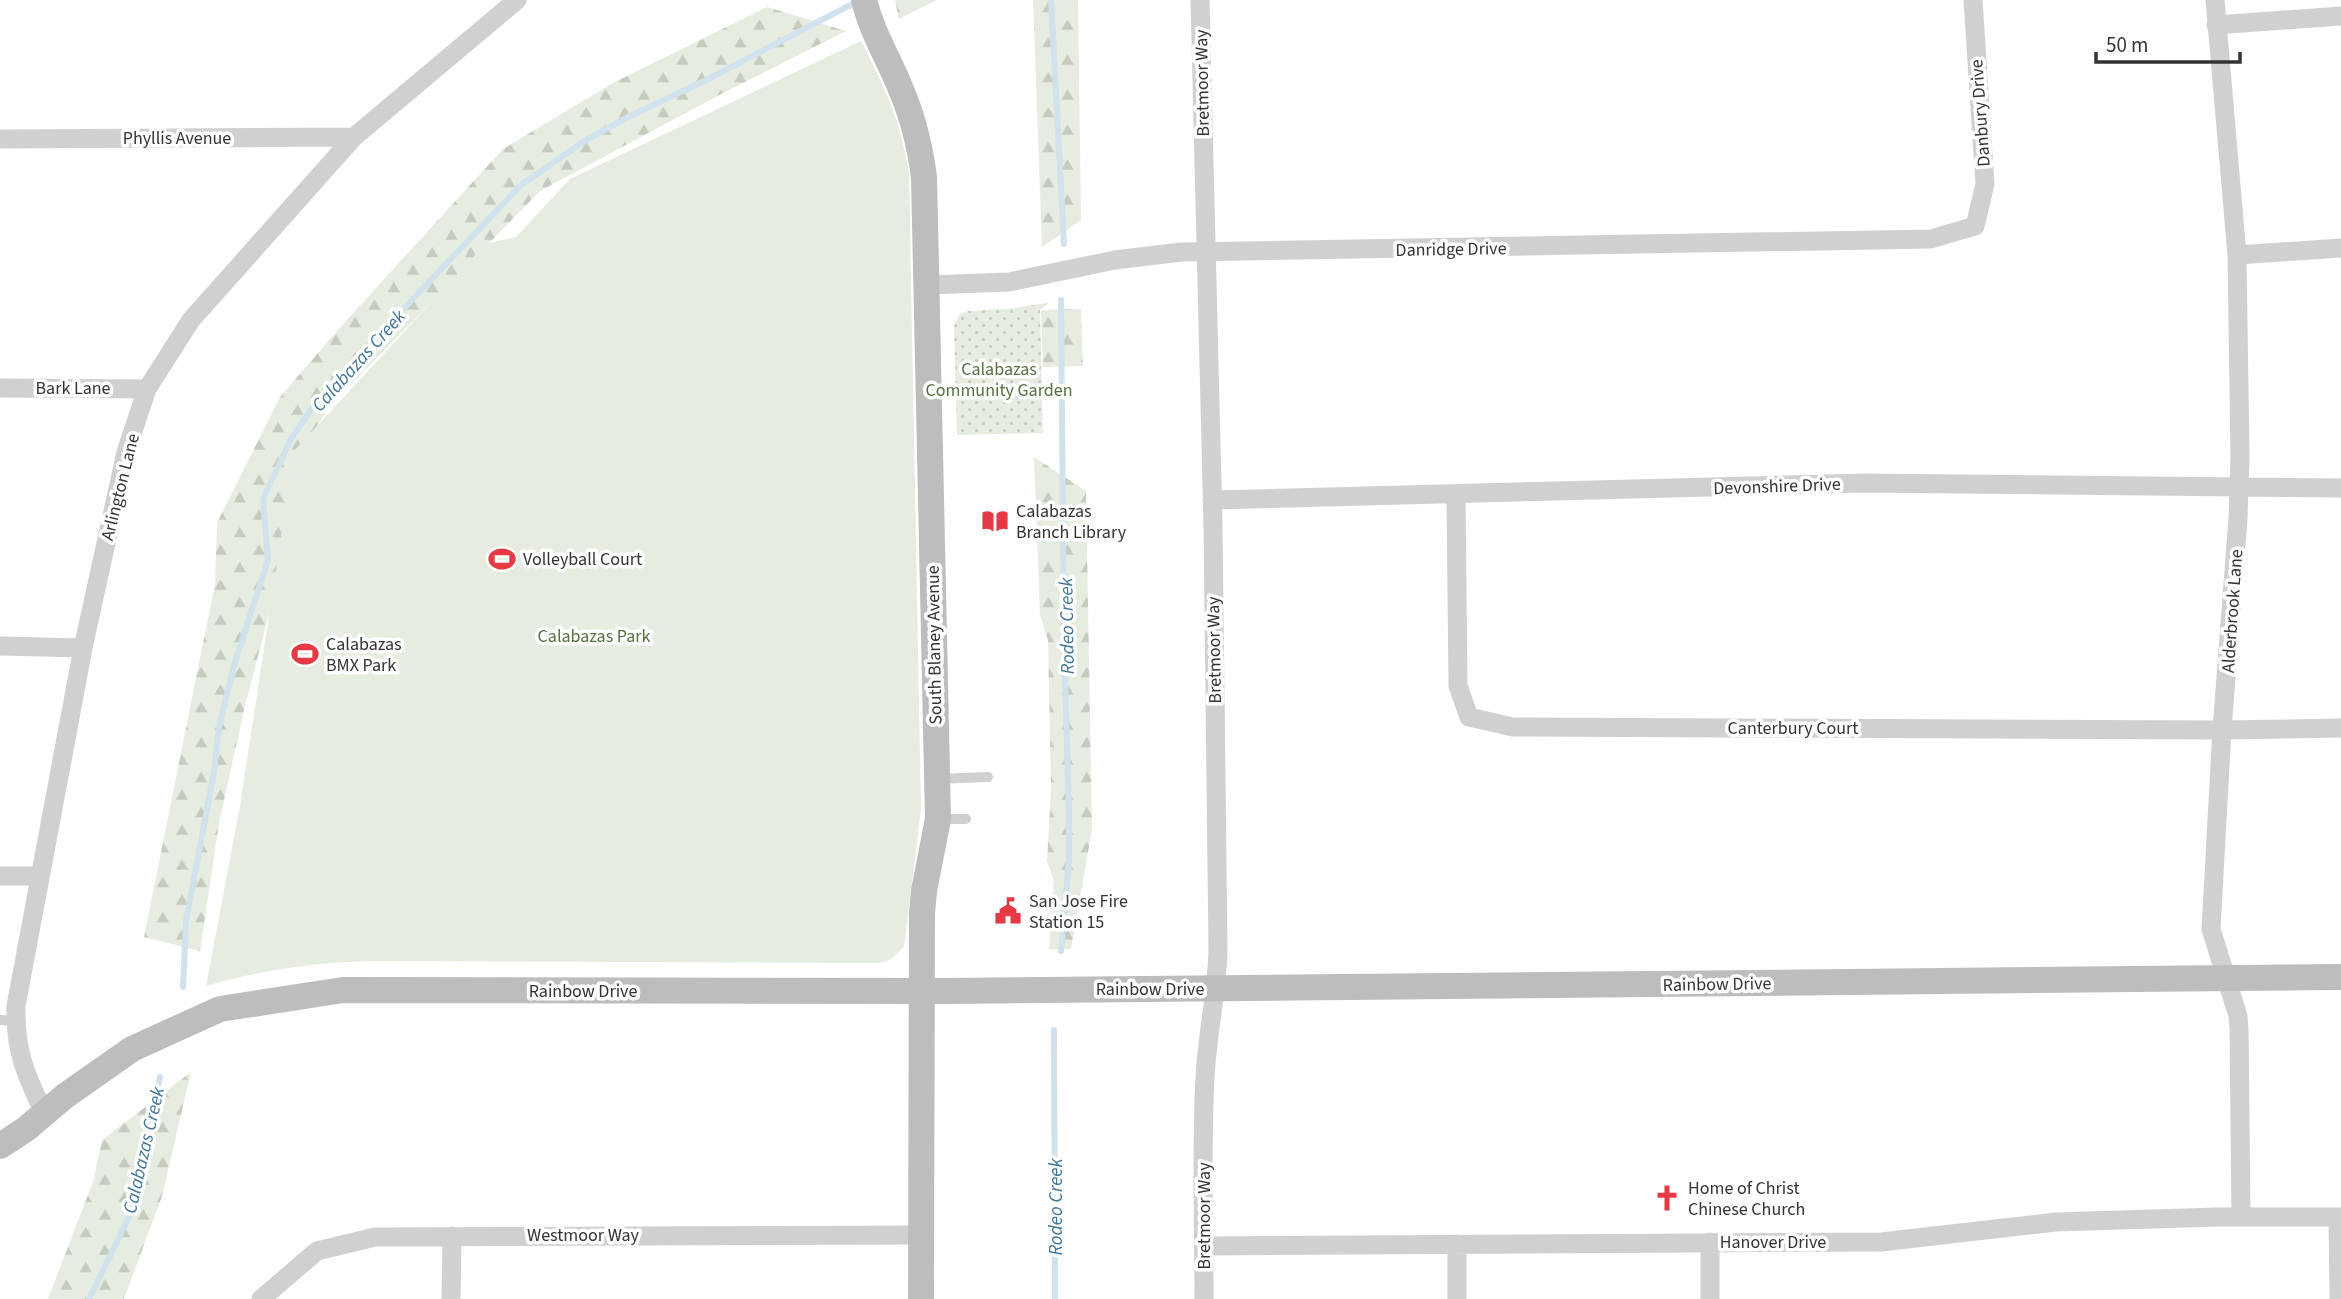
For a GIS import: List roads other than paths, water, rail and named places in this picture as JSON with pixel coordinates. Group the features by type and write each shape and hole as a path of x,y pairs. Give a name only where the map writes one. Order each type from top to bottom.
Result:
{"street":[{"name":"Arlington Lane","path":"44,1113 24,1070 8,1020 16,1006 83,648 126,452 147,389 191,320 354,137 517,0"},
{"name":"Bretmoor Way","path":"1200,0 1212,500 1218,950 1205,1080 1204,1299"},
{"name":"Danbury Drive","path":"1973,0 1985,184 1975,226"},
{"name":"Alderbrook Lane","path":"2215,0 2237,255 2239,489 2211,929 2238,1016 2241,1217"},
{"name":"South Blaney Avenue","path":"865,3 875,33 915,125 924,177 938,819 924,891 921,1299"},
{"path":"2216,25 2341,16"},
{"name":"Phyllis Avenue","path":"0,139 354,137"},
{"name":"Danridge Drive","path":"927,285 1009,282 1115,260 1181,253 1931,239 1975,226"},
{"path":"2237,255 2341,248"},
{"name":"Bark Lane","path":"0,388 147,389"},
{"name":"Devonshire Drive","path":"1212,500 1864,483 2341,488"},
{"name":"Canterbury Court","path":"1456,495 1458,686 1469,717 1513,727 2222,730 2341,728"},
{"path":"0,646 83,648"},
{"path":"0,876 40,876"},
{"name":"Rainbow Drive","path":"0,1146 132,1049 220,1009 343,990 922,991 2341,977"},
{"path":"2339,1299 2340,1217"},
{"name":"Hanover Drive","path":"1204,1246 1881,1242 2056,1222 2340,1217"},
{"name":"Westmoor Way","path":"262,1297 317,1251 375,1237 921,1235"},
{"path":"451,1299 452,1236"},
{"path":"1710,1242 1710,1299"},
{"path":"1457,1244 1457,1299"}],"lane":[{"path":"937,779 988,777"},
{"path":"938,819 966,820"}],"waterway":[{"name":"Rodeo Creek","path":"1051,0 1064,244"},
{"name":"Calabazas Creek","path":"183,987 186,921 214,772 219,727 234,665 268,560 263,499 291,439 319,398 521,185 586,140 626,118 708,79 858,1"},
{"name":"Rodeo Creek","path":"1061,300 1064,644 1069,812 1069,861 1061,951"},
{"name":"Rodeo Creek","path":"1054,1030 1055,1299"},
{"name":"Calabazas Creek","path":"89,1299 129,1217 160,1077"}],"place":[{"name":"Calabazas Branch Library","path":"995,521"},
{"name":"Volleyball Court","path":"502,559"},
{"name":"Calabazas BMX Park","path":"305,654"},
{"name":"San Jose Fire Station 15","path":"1008,911"},
{"name":"Home of Christ Chinese Church","path":"1667,1198"}],"park label":[{"name":"Calabazas Community Garden","path":"999,379"},
{"name":"Calabazas Park","path":"594,636"}]}
